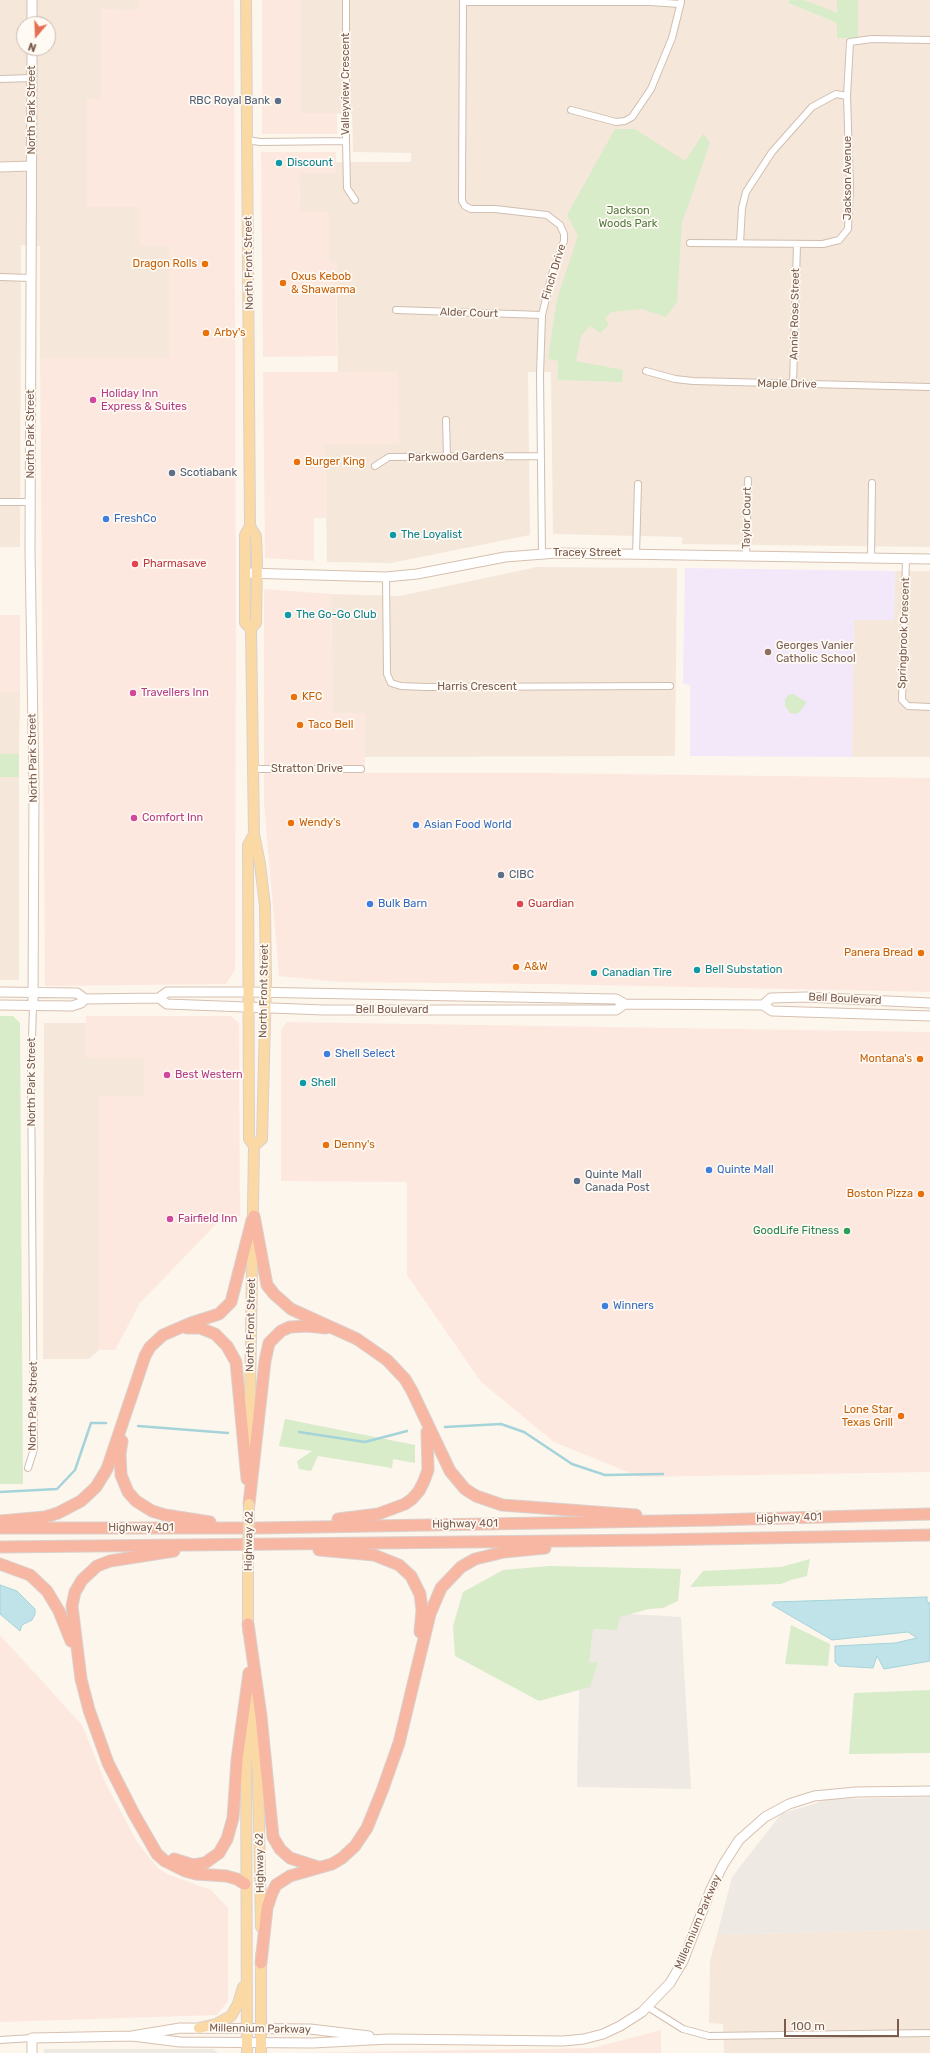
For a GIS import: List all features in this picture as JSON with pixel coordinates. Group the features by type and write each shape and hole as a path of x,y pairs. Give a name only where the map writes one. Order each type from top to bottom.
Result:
{"highway":[{"path":"254,1216 230,1302 219,1314 170,1331 156,1341 145,1356 136,1379 126,1418 120,1454 121,1475 128,1492 136,1501 152,1511 164,1515 258,1528"},
{"path":"254,1216 267,1285 274,1294 291,1309 344,1332 367,1344 396,1369 412,1391 446,1465 457,1482 476,1496 488,1502 518,1507 715,1520"},
{"path":"249,1504 265,1361 269,1343 281,1331 299,1326 322,1327 344,1332"},
{"path":"170,1331 193,1327 207,1330 221,1338 236,1362 249,1504"},
{"path":"0,1521 45,1517 69,1508 85,1497 103,1478 126,1418"},
{"path":"274,1527 359,1518 378,1514 406,1504 419,1491 428,1470 429,1448 426,1422"},
{"name":"Highway 401","path":"0,1528 258,1528 715,1520 930,1514"},
{"name":"Highway 401","path":"0,1547 652,1540 930,1535"},
{"path":"261,1963 267,1908 274,1888 279,1882 290,1876 332,1864 348,1854 367,1828 399,1742 430,1614 438,1594 450,1577 468,1563 504,1552 652,1540"},
{"path":"220,1544 118,1559 104,1563 92,1570 82,1580 74,1598 72,1613 78,1662 89,1710 101,1746 116,1781 157,1854 165,1862 178,1869 196,1874 232,1877 245,1884"},
{"path":"235,1544 363,1553 382,1557 399,1565 414,1582 421,1602 421,1620 415,1672"},
{"path":"0,1564 30,1576 47,1591 63,1620 78,1662"},
{"path":"248,1624 261,1716 273,1837 280,1849 290,1858 319,1867"},
{"path":"146,1834 163,1852 186,1864 205,1863 214,1858 222,1849 230,1833 233,1818 237,1753 248,1673"}],"main road":[{"name":"North Front Street","path":"246,0 250,526 245,535 245,624 251,630"},
{"name":"North Front Street","path":"250,526 256,536 257,573 256,623 251,630 254,834 265,894 265,1008 262,1139 254,1146"},
{"name":"North Front Street","path":"249,1504 250,1324 254,1216 254,1146 249,1139 250,1007 248,845 254,834"},
{"name":"Highway 62","path":"247,2048 245,1884 249,1504"},
{"name":"Highway 62","path":"248,1673 258,1776 261,2048"},
{"path":"199,2028 221,2022 235,2012 242,1992 246,1955"}],"street":[{"path":"32,0 32,16"},
{"name":"Valleyview Crescent","path":"247,140 260,142 346,141 346,0"},
{"path":"463,1 680,2 672,38 651,89 637,111 625,121 608,120 571,110"},
{"name":"Finch Drive","path":"463,1 462,201 465,206 471,209 495,209 539,213 555,220 564,234 564,241 552,274 542,315 540,456 542,554"},
{"name":"Jackson Avenue","path":"690,243 823,244 840,240 848,229 850,188 847,96 850,42 881,40 930,40"},
{"name":"North Park Street","path":"28,1468 34,1449 31,1071 34,993 30,502 32,56"},
{"path":"0,79 32,78"},
{"path":"740,243 742,208 746,192 772,152 812,106 836,94 847,96"},
{"path":"346,141 347,188 355,200"},
{"path":"0,166 31,166"},
{"name":"Annie Rose Street","path":"793,385 797,244"},
{"path":"0,277 31,278"},
{"name":"Alder Court","path":"396,310 542,315"},
{"name":"Maple Drive","path":"646,371 676,380 693,381 793,385 930,386"},
{"path":"446,420 447,457"},
{"name":"Parkwood Gardens","path":"375,466 389,457 540,456"},
{"name":"Taylor Court","path":"746,556 748,480"},
{"path":"871,559 872,483"},
{"path":"636,554 638,484"},
{"path":"0,502 30,502"},
{"name":"Tracey Street","path":"246,573 386,577 417,574 505,558 542,554 636,554 930,559"},
{"name":"Springbrook Crescent","path":"906,559 902,700 908,706 930,707"},
{"name":"Harris Crescent","path":"386,577 387,674 391,683 401,686 426,687 670,686"},
{"name":"Stratton Drive","path":"253,769 361,769"},
{"name":"Bell Boulevard","path":"0,992 77,993 85,999 159,998 167,992 265,992 616,999 625,1004 763,1005 772,1011 930,1016"},
{"name":"Bell Boulevard","path":"763,1005 771,998 806,997 930,1003"},
{"name":"Bell Boulevard","path":"159,998 167,1004 324,1010 616,1010 625,1004"},
{"name":"Bell Boulevard","path":"0,1005 72,1006 81,1003 85,999"},
{"name":"Millennium Parkway","path":"0,2040 132,2036 180,2042 261,2048 313,2043 388,2039 459,2041 573,2040 612,2030 636,2017 648,2007 670,1983 683,1961 711,1889 723,1864 740,1840 760,1821 790,1804 814,1796 840,1793 930,1790"},
{"path":"648,2007 683,2029 709,2036 930,2033"},
{"name":"Millennium Parkway","path":"132,2036 180,2028 247,2027 334,2031 388,2039"},
{"path":"32,2038 32,2053"}],"shaded area":[{"path":"0,0 138,0 138,10 101,10 101,99 87,99 88,207 140,207 140,246 169,246 169,358 40,358 40,246 21,245 20,547 0,547"},
{"path":"138,0 234,0 236,665 235,970 226,984 45,986 40,358 169,358 169,246 140,246 140,207 87,207 87,99 101,99 101,9 138,10"},
{"path":"262,0 301,0 301,113 337,113 337,134 262,134"},
{"path":"301,0 789,0 788,3 837,23 837,38 857,38 858,0 930,0 930,547 682,544 682,537 553,534 551,372 528,372 530,535 391,563 327,562 325,444 398,372 338,373 336,261 329,261 329,212 300,212 299,173 336,172 336,162 411,162 411,153 353,152 352,114 301,113"},
{"path":"804,0 837,0 837,14"},
{"path":"261,152 336,152 336,173 299,173 300,212 329,212 329,261 336,261 337,356 263,357"},
{"path":"263,372 398,372 399,444 325,444 326,518 314,518 314,561 265,558"},
{"path":"537,567 677,568 675,756 365,757 365,714 333,713 331,594 400,596"},
{"name":"Georges Vanier Catholic School","path":"685,568 895,571 894,620 854,620 852,757 690,756 690,685 683,684"},
{"path":"895,571 930,571 930,757 852,757 854,619 894,620"},
{"path":"264,589 331,594 333,713 365,714 365,773 545,773 930,778 930,992 545,984 339,982 279,976 264,804"},
{"path":"0,615 20,615 20,692 0,692"},
{"path":"0,692 20,692 19,754 0,754"},
{"path":"0,777 19,777 19,980 0,980"},
{"path":"86,1016 231,1016 239,1023 240,1216 224,1216 140,1303 115,1350 99,1350 99,1096 144,1096 144,1058 86,1058"},
{"name":"Quinte Mall","path":"287,1022 930,1032 930,1472 640,1477 554,1442 481,1382 407,1275 407,1182 281,1181 281,1030"},
{"path":"44,1023 86,1023 86,1058 144,1058 144,1096 99,1096 99,1350 89,1359 43,1359"},
{"path":"581,1611 681,1617 691,1789 577,1787"},
{"path":"0,1635 82,1725 106,1784 137,1842 158,1868 167,1874 211,1890 228,1908 228,2001 217,2015 0,2022"},
{"path":"930,1797 930,1929 717,1935 732,1877 781,1814 829,1799"},
{"path":"930,1929 930,2053 724,2053 723,2024 709,2023 710,1961 717,1935"},
{"path":"661,2030 661,2053 290,2053 593,2048"},
{"path":"44,2049 213,2049 218,2053 44,2053"}],"green space":[{"path":"789,0 804,0 837,13 837,0 858,0 858,38 837,38 837,23 788,3"},
{"name":"Jackson Woods Park","path":"615,129 635,129 685,161 703,134 710,143 682,223 677,302 666,317 642,309 611,312 605,318 609,325 600,333 590,326 581,336 576,361 623,370 622,382 558,380 558,361 548,359 557,299 578,236 567,215"},
{"path":"793,694 807,702 799,713 795,714 790,713 785,706 785,700 788,695"},
{"path":"0,754 19,754 19,777 0,777"},
{"path":"0,1016 13,1016 20,1023 23,1484 0,1484"},
{"path":"285,1419 415,1445 415,1463 393,1459 392,1468 318,1456 311,1471 299,1469 297,1461 312,1451 279,1446"},
{"path":"810,1559 807,1576 781,1584 690,1587 703,1571 781,1567"},
{"path":"549,1566 681,1569 678,1601 663,1608 649,1609 620,1617 617,1630 593,1629 589,1663 598,1662 590,1687 539,1701 455,1656 453,1626 463,1592 503,1570"},
{"path":"791,1625 830,1644 828,1666 785,1664"},
{"path":"930,1690 930,1753 849,1754 854,1693"}],"water":[{"path":"0,1585 17,1591 35,1609 35,1614 32,1620 22,1625 20,1631 0,1614"},
{"path":"927,1597 927,1602 930,1603 930,1661 884,1669 877,1656 873,1668 839,1666 835,1662 835,1646 895,1643 917,1638 908,1632 832,1640 772,1605 774,1602"}],"waterway":[{"path":"0,1492 57,1489 75,1470 91,1423 106,1423"},
{"path":"445,1427 501,1424 524,1432 572,1464 605,1475 663,1474"},
{"path":"138,1426 228,1433"},
{"path":"299,1432 365,1442 407,1431"}],"place":[{"name":"RBC Royal Bank","path":"278,101"},
{"name":"Discount","path":"279,163"},
{"name":"Dragon Rolls","path":"205,264"},
{"name":"Oxus Kebob & Shawarma","path":"283,283"},
{"name":"Arby's","path":"206,333"},
{"name":"Holiday Inn Express & Suites","path":"93,400"},
{"name":"Burger King","path":"297,462"},
{"name":"Scotiabank","path":"172,473"},
{"name":"FreshCo","path":"106,519"},
{"name":"The Loyalist","path":"393,535"},
{"name":"Pharmasave","path":"135,564"},
{"name":"The Go-Go Club","path":"288,615"},
{"name":"Georges Vanier Catholic School","path":"768,652"},
{"name":"Travellers Inn","path":"133,693"},
{"name":"KFC","path":"294,697"},
{"name":"Taco Bell","path":"300,725"},
{"name":"Comfort Inn","path":"134,818"},
{"name":"Wendy's","path":"291,823"},
{"name":"Asian Food World","path":"416,825"},
{"name":"CIBC","path":"501,875"},
{"name":"Bulk Barn","path":"370,904"},
{"name":"Guardian","path":"520,904"},
{"name":"Panera Bread","path":"921,953"},
{"name":"A&W","path":"516,967"},
{"name":"Bell Substation","path":"697,970"},
{"name":"Canadian Tire","path":"594,973"},
{"name":"Shell Select","path":"327,1054"},
{"name":"Montana's","path":"920,1059"},
{"name":"Best Western","path":"167,1075"},
{"name":"Shell","path":"303,1083"},
{"name":"Denny's","path":"326,1145"},
{"name":"Quinte Mall","path":"709,1170"},
{"name":"Quinte Mall Canada Post","path":"577,1181"},
{"name":"Boston Pizza","path":"921,1194"},
{"name":"Fairfield Inn","path":"170,1219"},
{"name":"GoodLife Fitness","path":"847,1231"},
{"name":"Winners","path":"605,1306"},
{"name":"Lone Star Texas Grill","path":"901,1416"}]}
